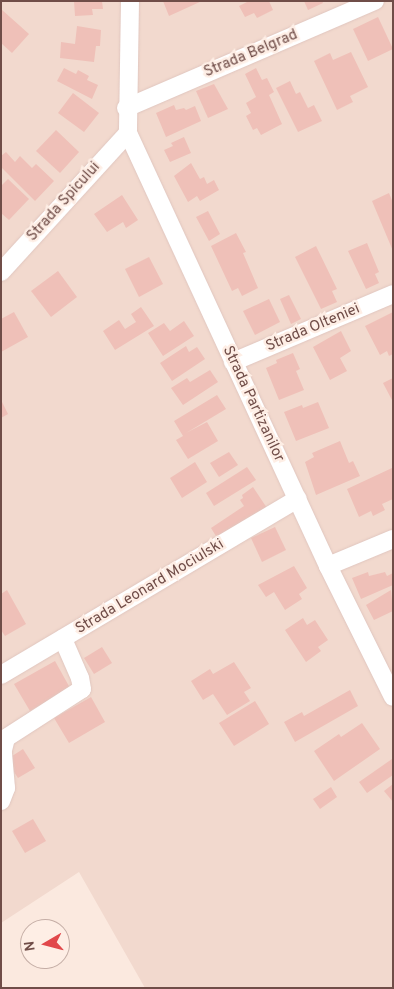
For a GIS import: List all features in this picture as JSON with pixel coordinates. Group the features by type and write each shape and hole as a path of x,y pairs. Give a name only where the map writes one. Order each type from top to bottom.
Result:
{"street":[{"name":"Strada Partizanilor","path":"130,1 126,108 128,133 328,566 393,697"},
{"name":"Strada Belgrad","path":"126,108 375,1"},
{"name":"Strada Spicului","path":"1,272 128,133"},
{"name":"Strada Olteniei","path":"233,362 393,294"},
{"name":"Strada Leonard Mociulski","path":"1,675 298,499"},
{"path":"328,566 393,539"},
{"path":"1,801 6,788 3,750 6,738 82,689 80,678 63,639"}],"shaded area":[{"path":"1,1 393,1 393,988 145,988 79,872 1,923"}],"building":[{"path":"74,1 102,1 103,9 92,9 93,15 75,16"},
{"path":"163,1 202,1 169,16"},
{"path":"249,1 269,1 273,10 257,18 254,13 245,17 239,6"},
{"path":"304,1 322,1 323,3 308,10"},
{"path":"1,9 29,34 12,53 1,43"},
{"path":"378,17 393,49 368,61 353,29"},
{"path":"77,26 101,30 100,46 96,46 94,62 60,58 61,42 75,44"},
{"path":"351,52 368,87 350,96 353,102 337,110 314,61 330,53 333,60"},
{"path":"64,68 76,74 78,70 89,76 87,80 98,85 92,99 57,81"},
{"path":"256,68 262,80 267,78 274,92 269,95 282,124 261,135 257,128 253,130 246,116 251,113 246,103 256,97 245,74"},
{"path":"290,81 296,94 300,92 308,108 314,105 322,121 298,132 276,88"},
{"path":"214,84 228,109 208,118 196,91"},
{"path":"73,93 99,113 84,132 58,113"},
{"path":"174,105 176,110 184,108 186,110 195,106 201,121 166,137 156,113"},
{"path":"56,130 79,152 60,173 36,151"},
{"path":"184,137 191,153 170,162 164,150 173,146 171,143"},
{"path":"6,152 15,162 20,156 32,168 36,164 54,181 35,201 1,167 1,156"},
{"path":"191,163 200,179 204,177 207,184 214,180 219,190 200,201 197,196 188,202 174,176"},
{"path":"8,179 29,199 9,220 1,213 1,186"},
{"path":"389,193 393,203 393,251 372,201"},
{"path":"122,195 138,220 126,228 123,222 107,232 94,214"},
{"path":"208,211 220,234 209,241 196,217"},
{"path":"236,233 246,252 243,253 258,288 242,296 238,288 232,291 211,246"},
{"path":"367,243 379,272 375,274 379,283 366,289 348,251"},
{"path":"316,246 337,289 332,291 337,302 321,309 295,257"},
{"path":"149,257 163,284 139,297 125,269"},
{"path":"58,271 77,297 51,317 31,291"},
{"path":"289,295 301,319 291,324 280,299"},
{"path":"269,299 280,322 255,335 243,311"},
{"path":"141,307 154,326 115,350 103,331 119,320 125,329 136,322 131,314"},
{"path":"14,312 28,337 1,352 1,319"},
{"path":"393,312 393,354 389,356 387,351 380,355 365,326"},
{"path":"184,321 194,336 163,356 148,333 164,323 170,331"},
{"path":"341,331 351,351 340,358 347,371 330,380 313,347"},
{"path":"186,346 189,352 197,347 205,359 172,381 160,363"},
{"path":"293,353 300,369 296,371 304,390 279,400 266,368 277,363 276,360"},
{"path":"210,370 218,382 183,405 171,388 187,378 190,382"},
{"path":"393,378 393,402 383,383"},
{"path":"217,395 226,409 186,433 207,422 218,441 188,459 176,440 183,436 174,421"},
{"path":"1,400 8,414 1,418"},
{"path":"318,402 329,428 296,441 284,412 302,405 303,408"},
{"path":"340,441 349,463 353,461 360,476 316,495 305,462 314,457 312,453"},
{"path":"229,452 238,465 219,477 210,463"},
{"path":"195,462 207,482 182,498 170,478"},
{"path":"247,467 256,480 214,506 206,493"},
{"path":"392,468 393,499 382,504 385,510 373,516 371,511 359,517 347,489"},
{"path":"253,487 267,508 219,541 211,528 244,506 240,500 243,498 242,495"},
{"path":"275,527 286,550 262,562 251,538"},
{"path":"294,566 307,588 299,594 302,599 285,610 274,592 266,597 258,585"},
{"path":"368,572 369,576 385,572 387,576 393,573 393,585 361,599 352,578"},
{"path":"7,590 26,624 5,636 1,630 1,594"},
{"path":"391,590 393,611 374,620 366,605"},
{"path":"303,618 307,625 315,620 328,640 318,647 321,651 306,662 285,630"},
{"path":"102,647 112,663 94,674 84,658"},
{"path":"55,661 70,688 30,711 14,684"},
{"path":"234,662 251,688 244,692 250,701 227,715 213,694 203,700 191,681 210,669 213,674"},
{"path":"350,690 358,706 295,742 284,722 302,712 304,716"},
{"path":"91,697 105,722 69,743 54,718"},
{"path":"255,701 269,724 234,746 219,723"},
{"path":"362,723 380,749 334,781 314,751 339,734 341,737"},
{"path":"23,749 35,768 18,778 6,760"},
{"path":"392,759 393,775 367,793 359,782"},
{"path":"393,784 393,802 384,791"},
{"path":"331,787 337,797 320,809 313,799"},
{"path":"33,819 46,841 25,853 12,831"}]}
